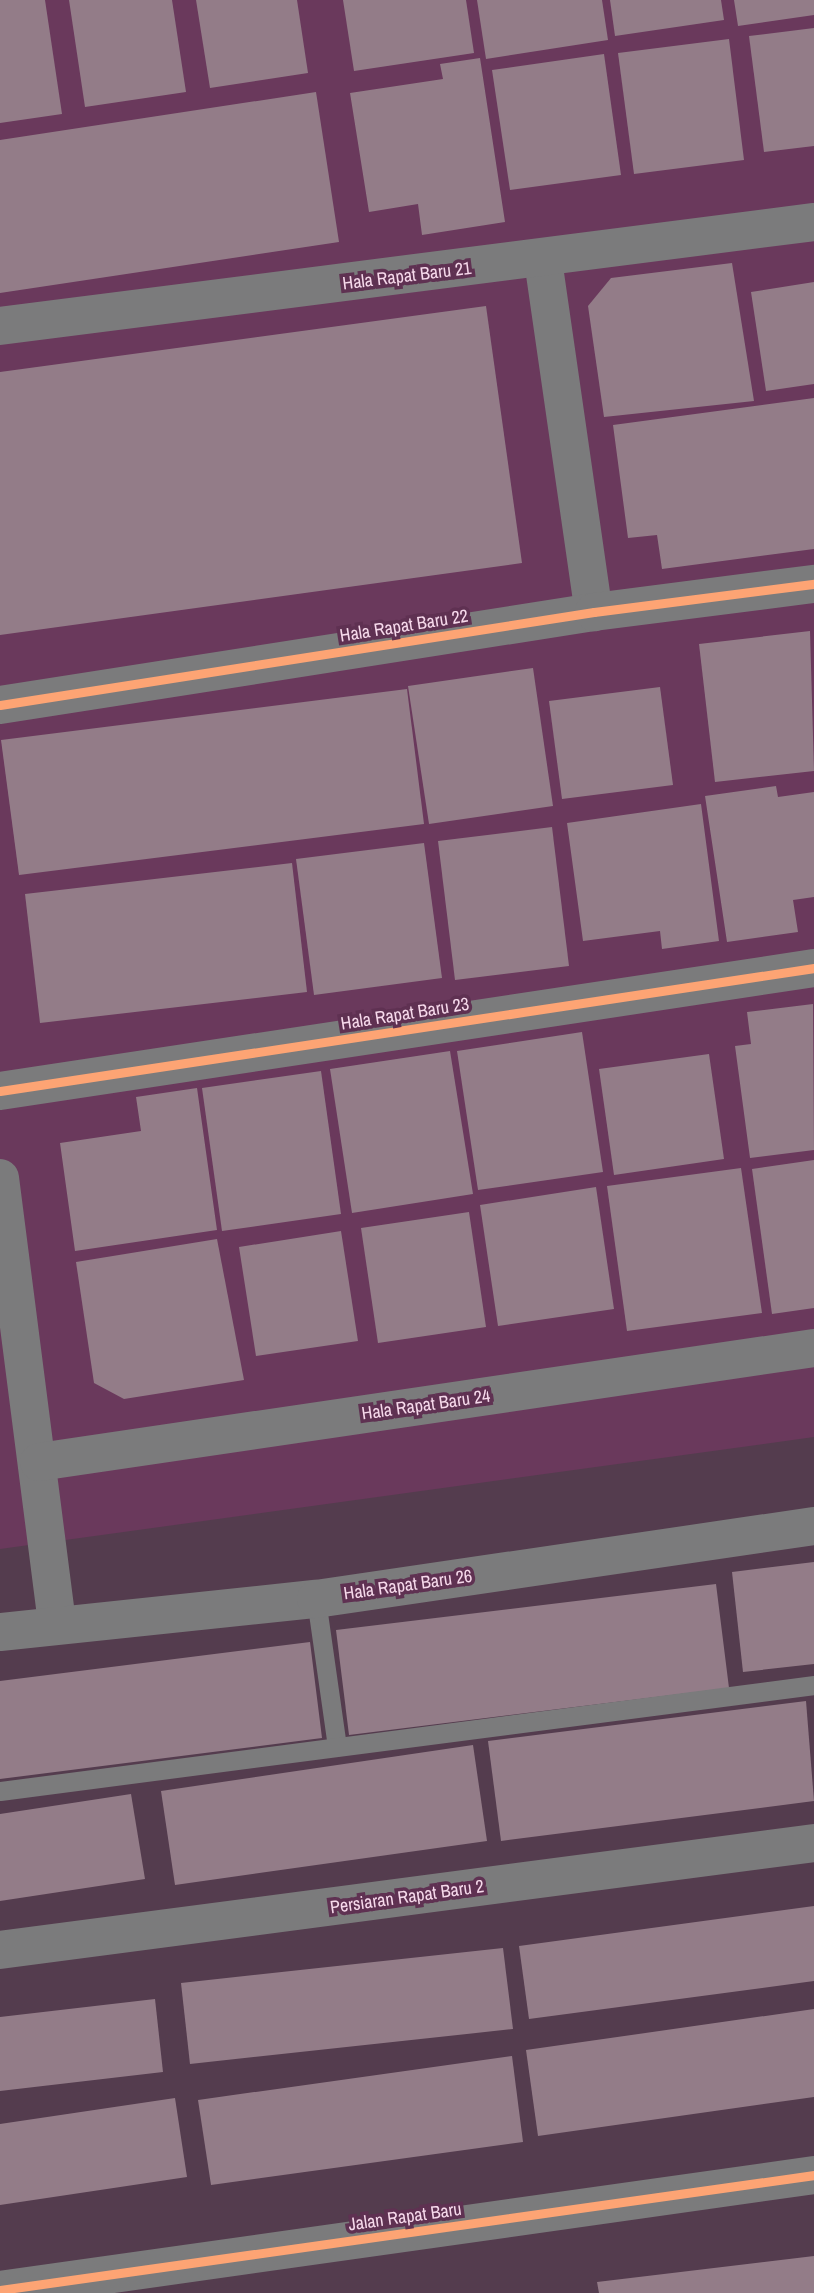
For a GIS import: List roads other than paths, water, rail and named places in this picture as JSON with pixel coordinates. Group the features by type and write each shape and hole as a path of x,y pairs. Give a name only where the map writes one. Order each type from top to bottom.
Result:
{"street":[{"name":"Hala Rapat Baru 21","path":"0,326 543,260 814,222"},
{"path":"543,260 594,612"},
{"name":"Hala Rapat Baru 22","path":"0,705 594,612 814,584"},
{"name":"Hala Rapat Baru 23","path":"0,1091 814,968"},
{"path":"0,1178 57,1624"},
{"name":"Hala Rapat Baru 24","path":"38,1462 814,1348"},
{"name":"Hala Rapat Baru 26","path":"0,1632 316,1599 814,1526"},
{"name":"Persiaran Rapat Baru 2","path":"0,1950 814,1843"},
{"name":"Jalan Rapat Baru","path":"0,2290 814,2175"}],"lane":[{"path":"316,1599 337,1747"},
{"path":"0,1791 814,1685"}]}
